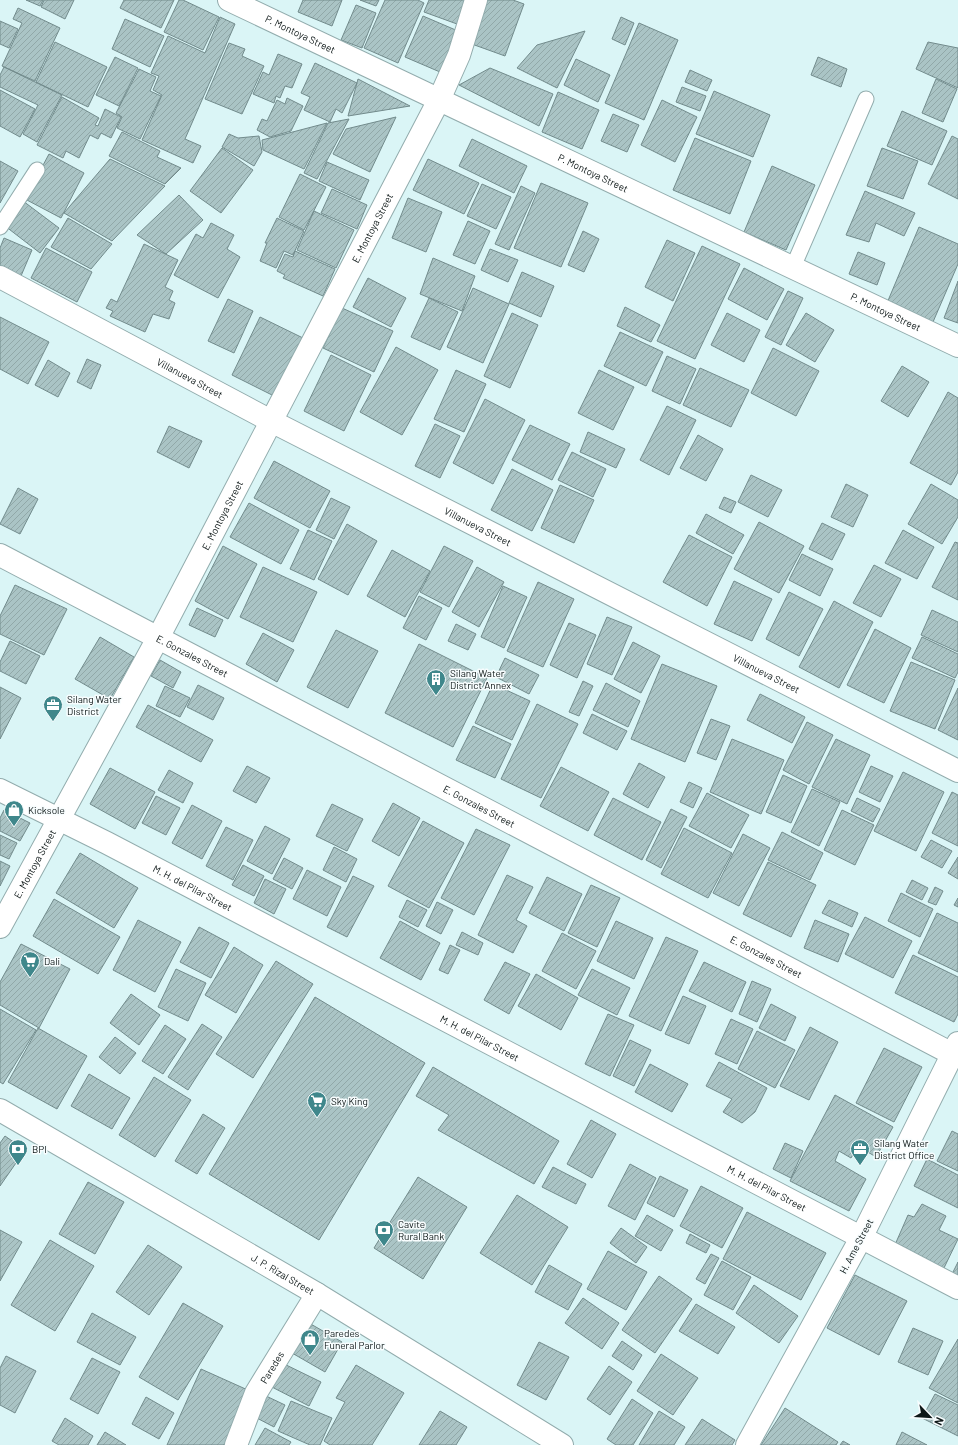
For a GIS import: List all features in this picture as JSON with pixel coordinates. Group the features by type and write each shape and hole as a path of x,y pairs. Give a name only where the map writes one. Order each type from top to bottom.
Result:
{"street":[{"name":"P. Montoya Street","path":"228,0 958,346"},
{"name":"E. Montoya Street","path":"0,927 60,820 158,638 439,100 459,55 476,0"},
{"name":"Villanueva Street","path":"0,277 271,421 958,771"},
{"name":"E. Gonzales Street","path":"0,555 956,1051"},
{"name":"M. H. del Pilar Street","path":"0,790 958,1288"},
{"name":"H. Ame Street","path":"747,1445 862,1238 956,1051"},
{"name":"J. P. Rizal Street","path":"0,1110 317,1294 562,1445"},
{"name":"Paredes","path":"236,1445 256,1393 317,1294"}],"lane":[{"path":"792,267 866,99"},
{"path":"0,227 37,170"}],"building":[{"path":"26,0 43,0 40,6"},
{"path":"44,0 74,0 65,19 41,7"},
{"path":"124,0 174,0 161,28 120,8"},
{"path":"179,0 183,0 219,17 203,50 164,32"},
{"path":"303,0 342,0 332,26 298,12"},
{"path":"360,0 379,0 376,6"},
{"path":"385,0 418,0 424,3 398,63 364,48"},
{"path":"429,0 466,0 457,24 424,12"},
{"path":"485,0 513,0 524,4 505,56 469,43"},
{"path":"356,5 376,13 362,48 341,40"},
{"path":"18,8 60,28 35,81 2,66 22,23 13,19"},
{"path":"423,16 458,31 440,72 405,57"},
{"path":"220,17 235,24 185,139 201,146 193,163 142,140 162,95 153,90 159,76 151,73 168,36 205,53"},
{"path":"621,17 634,23 625,45 612,39"},
{"path":"125,19 164,36 150,67 112,49"},
{"path":"0,21 18,29 9,48 0,44"},
{"path":"639,23 678,40 644,120 605,103"},
{"path":"585,31 557,88 517,68 537,45"},
{"path":"55,42 107,67 88,107 36,82"},
{"path":"928,42 958,48 958,88 916,69"},
{"path":"229,43 245,49 242,56 264,66 242,114 205,99"},
{"path":"278,54 302,64 292,88 285,86 280,98 276,96 274,103 253,94 263,72 269,75"},
{"path":"115,57 138,68 119,106 96,95"},
{"path":"818,57 847,69 841,87 811,75"},
{"path":"576,59 610,75 598,102 564,85"},
{"path":"315,63 357,83 342,113 336,109 330,122 304,110 310,97 301,93"},
{"path":"4,67 62,95 37,142 23,134 38,105 0,87 0,75"},
{"path":"490,68 553,94 539,126 459,85"},
{"path":"139,69 156,77 150,91 161,96 140,139 117,128 122,117 116,113"},
{"path":"690,70 712,80 707,91 685,82"},
{"path":"358,79 410,106 348,116"},
{"path":"936,79 957,89 943,122 922,113"},
{"path":"682,87 706,96 700,111 676,102"},
{"path":"0,90 35,109 20,137 0,126"},
{"path":"714,91 770,115 753,157 696,134"},
{"path":"558,92 599,110 582,149 542,132"},
{"path":"62,97 99,118 95,125 98,126 105,109 121,117 111,138 101,133 98,139 90,135 79,158 66,151 63,158 37,145"},
{"path":"287,98 303,106 291,131 270,137 257,130 262,119 267,121 277,100 285,104"},
{"path":"662,100 697,117 675,162 641,145"},
{"path":"902,111 947,131 932,165 887,146"},
{"path":"613,114 639,125 627,152 601,141"},
{"path":"396,117 370,172 333,154 346,129"},
{"path":"349,119 317,179 304,173 328,123"},
{"path":"327,123 304,169 263,150 262,140"},
{"path":"122,132 160,151 157,157 181,168 165,184 109,156"},
{"path":"229,134 238,138 259,136 262,152 254,166 222,147"},
{"path":"952,136 958,139 958,199 928,184"},
{"path":"695,138 751,161 730,214 673,190"},
{"path":"472,139 527,166 514,193 459,166"},
{"path":"222,148 253,170 221,213 190,191"},
{"path":"882,148 918,161 903,199 867,186"},
{"path":"49,154 84,173 61,218 25,199"},
{"path":"110,159 165,186 112,241 64,213"},
{"path":"428,159 479,183 464,214 413,190"},
{"path":"0,161 18,171 0,203"},
{"path":"327,162 369,180 360,200 319,181"},
{"path":"772,166 815,185 786,250 744,232"},
{"path":"300,174 326,187 304,230 279,217"},
{"path":"541,183 588,203 561,267 514,248"},
{"path":"482,184 511,197 496,229 467,216"},
{"path":"521,186 535,193 509,250 495,244"},
{"path":"332,189 367,205 357,229 321,213"},
{"path":"865,191 915,213 904,236 876,223 869,242 846,235"},
{"path":"179,195 203,220 166,254 137,235"},
{"path":"408,198 442,212 426,252 392,238"},
{"path":"23,201 59,228 40,253 5,226"},
{"path":"314,211 354,230 336,268 297,250"},
{"path":"68,218 112,244 91,269 51,247"},
{"path":"277,218 304,231 293,255 284,251 276,268 260,261 267,243 265,243"},
{"path":"468,221 490,231 475,264 453,255"},
{"path":"211,223 234,235 227,249 240,257 218,298 174,275 196,234 203,238"},
{"path":"919,227 958,244 958,264 933,322 887,303"},
{"path":"583,231 599,239 584,272 568,265"},
{"path":"4,238 32,250 21,276 0,267 0,248"},
{"path":"667,240 695,253 673,301 645,287"},
{"path":"144,244 178,260 165,287 173,291 169,300 175,303 169,319 153,314 145,332 110,316 113,311 106,308 111,299 117,302"},
{"path":"702,246 740,264 695,359 657,341"},
{"path":"46,248 92,272 77,302 31,278"},
{"path":"490,249 518,260 508,282 481,270"},
{"path":"295,251 335,269 323,296 283,278 285,275 277,271 285,254 293,257"},
{"path":"858,252 885,263 877,285 849,274"},
{"path":"433,258 475,276 462,311 420,294"},
{"path":"744,268 784,289 767,320 728,299"},
{"path":"522,272 554,286 541,317 509,303"},
{"path":"368,278 406,298 391,327 353,307"},
{"path":"958,281 958,323 944,318"},
{"path":"473,288 509,304 483,363 447,347"},
{"path":"788,291 803,298 781,345 765,337"},
{"path":"429,298 458,312 440,350 411,337"},
{"path":"228,299 253,311 234,353 208,341"},
{"path":"625,307 660,325 651,342 617,326"},
{"path":"342,308 393,331 374,372 323,348"},
{"path":"512,313 538,325 510,388 484,376"},
{"path":"727,313 760,330 744,362 711,345"},
{"path":"806,313 834,330 815,362 786,345"},
{"path":"0,317 49,342 28,384 0,369"},
{"path":"260,317 303,338 274,396 232,375"},
{"path":"620,332 663,352 646,386 604,366"},
{"path":"396,347 438,370 402,435 360,412"},
{"path":"773,348 819,371 796,416 751,393"},
{"path":"331,355 371,375 344,431 304,411"},
{"path":"667,356 696,369 680,404 652,391"},
{"path":"87,359 101,365 91,389 77,382"},
{"path":"48,360 70,373 58,397 35,385"},
{"path":"902,366 929,382 908,417 881,401"},
{"path":"700,368 749,390 731,427 683,405"},
{"path":"456,370 486,384 464,432 434,419"},
{"path":"599,370 634,387 613,430 578,413"},
{"path":"948,392 958,398 958,472 951,485 910,463"},
{"path":"485,399 525,420 493,484 453,463"},
{"path":"667,406 696,420 669,475 640,460"},
{"path":"435,424 460,436 440,478 415,466"},
{"path":"530,425 570,444 552,480 512,460"},
{"path":"169,426 202,441 189,468 157,452"},
{"path":"588,432 625,449 616,468 580,452"},
{"path":"698,435 723,449 706,481 680,468"},
{"path":"572,452 606,469 593,497 558,480"},
{"path":"274,461 330,491 310,528 254,498"},
{"path":"512,469 553,490 532,531 491,510"},
{"path":"751,475 782,490 768,517 738,502"},
{"path":"846,484 868,495 853,527 831,517"},
{"path":"931,484 958,500 958,517 942,544 908,524"},
{"path":"560,485 594,500 574,543 541,528"},
{"path":"18,488 38,499 20,534 0,524"},
{"path":"724,497 736,502 731,513 719,508"},
{"path":"331,498 350,507 334,539 316,530"},
{"path":"249,503 299,530 281,564 230,537"},
{"path":"706,514 744,535 733,554 696,533"},
{"path":"759,522 804,546 779,593 734,569"},
{"path":"822,523 845,534 832,560 809,549"},
{"path":"347,524 377,541 348,595 318,579"},
{"path":"308,530 332,541 314,580 290,569"},
{"path":"903,530 934,547 917,579 885,563"},
{"path":"689,535 732,557 707,606 663,582"},
{"path":"955,542 958,543 958,600 932,587"},
{"path":"223,546 257,564 228,619 195,601"},
{"path":"444,546 473,561 449,607 420,592"},
{"path":"392,550 430,571 405,617 367,596"},
{"path":"802,554 833,569 820,596 789,580"},
{"path":"874,565 901,579 881,617 853,603"},
{"path":"263,567 317,592 293,642 240,617"},
{"path":"477,567 504,582 479,627 452,612"},
{"path":"734,581 772,599 752,641 714,624"},
{"path":"538,582 574,599 543,667 507,651"},
{"path":"15,585 67,609 44,655 0,634 0,616"},
{"path":"503,586 527,597 504,648 481,637"},
{"path":"789,592 823,609 799,656 766,639"},
{"path":"419,596 442,608 426,640 403,628"},
{"path":"834,601 873,622 839,688 799,667"},
{"path":"197,608 223,620 215,637 189,625"},
{"path":"932,610 958,622 958,652 921,635"},
{"path":"607,617 632,627 612,675 587,664"},
{"path":"569,623 596,635 577,678 550,665"},
{"path":"456,624 476,634 468,650 448,641"},
{"path":"875,629 911,648 884,703 847,685"},
{"path":"336,630 378,651 348,708 307,687"},
{"path":"263,633 294,650 277,682 246,664"},
{"path":"100,637 134,657 110,699 75,679"},
{"path":"922,637 958,654 958,672 955,678 912,658"},
{"path":"10,641 40,656 26,684 0,671 0,662"},
{"path":"633,642 660,656 641,693 614,679"},
{"name":"Silang Water District Annex","path":"419,644 487,678 453,747 385,713"},
{"path":"505,658 539,675 529,694 496,677"},
{"path":"160,660 181,672 173,688 151,676"},
{"path":"911,662 955,680 935,729 890,711"},
{"path":"662,664 717,686 685,762 631,739"},
{"path":"583,681 593,686 579,716 569,712"},
{"path":"606,683 640,701 628,727 593,710"},
{"path":"493,684 530,701 512,740 475,723"},
{"path":"198,685 224,698 213,720 187,707"},
{"path":"165,686 190,698 180,717 156,706"},
{"path":"0,687 21,698 0,739"},
{"path":"958,688 958,740 938,730"},
{"path":"760,694 805,717 792,743 747,720"},
{"path":"537,704 578,724 541,798 501,779"},
{"path":"148,705 213,740 201,762 136,727"},
{"path":"592,714 627,731 617,750 583,733"},
{"path":"711,719 730,726 716,760 697,753"},
{"path":"807,722 833,735 809,784 783,770"},
{"path":"473,726 511,744 495,778 456,760"},
{"path":"732,739 784,760 761,814 710,792"},
{"path":"836,739 870,755 847,804 812,787"},
{"path":"639,763 665,777 648,808 623,794"},
{"path":"247,766 270,778 256,803 233,791"},
{"path":"871,766 893,776 880,802 859,792"},
{"path":"561,767 609,792 588,831 540,806"},
{"path":"110,768 155,792 135,829 90,804"},
{"path":"169,770 193,783 183,803 158,790"},
{"path":"903,772 944,792 916,851 874,831"},
{"path":"783,775 807,786 791,823 766,812"},
{"path":"689,782 702,788 693,808 680,802"},
{"path":"812,789 840,802 819,846 791,832"},
{"path":"952,792 958,795 958,846 932,833"},
{"path":"707,793 749,815 731,848 689,826"},
{"path":"156,796 180,808 166,835 142,823"},
{"path":"613,798 661,822 642,860 594,835"},
{"path":"857,798 880,809 873,822 851,811"},
{"path":"393,803 420,818 399,856 372,841"},
{"path":"332,804 363,819 347,851 316,836"},
{"path":"192,805 222,821 202,859 172,843"},
{"path":"671,809 687,817 661,868 646,860"},
{"name":"Kicksole","path":"4,810 30,823 20,841 0,831 0,818"},
{"path":"842,810 874,825 855,865 824,850"},
{"path":"423,821 464,843 429,908 388,886"},
{"path":"265,826 290,839 272,874 247,861"},
{"path":"226,827 253,840 233,880 206,866"},
{"path":"684,828 732,853 708,898 661,874"},
{"path":"476,829 510,845 474,915 441,898"},
{"path":"782,832 823,853 810,880 768,860"},
{"path":"743,834 770,848 739,906 713,893"},
{"path":"0,835 17,843 9,859 0,855"},
{"path":"931,840 952,851 942,868 921,857"},
{"path":"334,847 357,859 346,882 323,870"},
{"path":"80,853 138,888 114,928 56,893"},
{"path":"958,857 958,879 948,873"},
{"path":"284,858 303,868 292,889 273,879"},
{"path":"0,861 10,866 0,886"},
{"path":"768,862 816,885 791,937 743,914"},
{"path":"243,865 264,876 254,896 232,885"},
{"path":"307,870 341,887 327,916 293,899"},
{"path":"507,875 533,887 516,920 527,926 513,953 478,935"},
{"path":"353,876 374,886 347,937 327,927"},
{"path":"547,877 582,894 564,931 529,913"},
{"path":"265,879 286,889 274,914 254,903"},
{"path":"912,880 928,888 922,900 906,892"},
{"path":"591,885 620,898 597,947 568,933"},
{"path":"935,887 943,891 936,905 928,902"},
{"path":"901,893 933,909 920,937 888,921"},
{"path":"958,898 958,907 954,905"},
{"path":"54,899 120,937 98,974 33,936"},
{"path":"407,900 427,910 418,927 399,917"},
{"path":"829,900 858,913 852,927 822,913"},
{"path":"437,902 453,910 441,934 426,926"},
{"path":"937,913 958,923 958,972 918,953"},
{"path":"865,917 912,941 893,978 845,954"},
{"path":"138,920 181,942 155,992 113,970"},
{"path":"815,920 849,934 838,962 804,948"},
{"path":"400,921 440,943 421,980 380,958"},
{"path":"616,921 653,938 634,979 597,961"},
{"path":"199,927 229,943 211,978 180,962"},
{"path":"462,932 483,943 478,955 456,945"},
{"path":"562,933 596,951 576,989 542,971"},
{"path":"666,937 698,951 661,1031 629,1016"},
{"path":"21,944 70,969 39,1028 0,1005 0,982"},
{"path":"450,945 460,950 448,974 439,970"},
{"path":"234,947 263,965 236,1013 205,995"},
{"path":"913,955 958,977 958,1014 954,1022 895,993"},
{"path":"276,961 313,984 253,1078 216,1054"},
{"path":"505,962 530,974 509,1014 484,1000"},
{"path":"704,962 746,982 732,1012 689,991"},
{"path":"176,969 206,983 188,1021 158,1007"},
{"path":"592,969 630,988 617,1015 578,995"},
{"path":"536,974 578,998 561,1030 518,1006"},
{"path":"752,981 771,989 757,1022 739,1014"},
{"path":"131,994 160,1015 139,1045 110,1023"},
{"path":"683,996 706,1006 689,1044 665,1034"},
{"name":"Sky King","path":"315,997 425,1063 319,1240 209,1174"},
{"path":"771,1004 796,1017 785,1041 759,1028"},
{"path":"0,1009 36,1030 3,1084 0,1082"},
{"path":"608,1014 634,1025 610,1076 585,1064"},
{"path":"731,1019 753,1029 737,1064 715,1054"},
{"path":"202,1024 222,1037 188,1090 168,1077"},
{"path":"165,1025 186,1039 163,1074 142,1061"},
{"path":"810,1027 838,1042 809,1100 780,1086"},
{"path":"38,1028 87,1056 57,1109 8,1082"},
{"path":"757,1031 795,1050 775,1088 738,1069"},
{"path":"115,1037 136,1053 120,1074 99,1057"},
{"path":"630,1040 651,1050 634,1086 613,1076"},
{"path":"884,1048 922,1067 894,1122 856,1103"},
{"path":"719,1062 767,1088 755,1112 742,1123 723,1112 732,1099 706,1086"},
{"path":"650,1064 688,1084 672,1112 635,1092"},
{"path":"433,1067 559,1141 534,1184 438,1130 449,1115 416,1096"},
{"path":"89,1074 130,1098 112,1129 71,1106"},
{"path":"154,1077 191,1100 155,1157 119,1135"},
{"path":"835,1095 893,1127 876,1157 858,1146 851,1158 839,1151 835,1161 866,1179 849,1211 790,1181"},
{"path":"203,1114 225,1128 197,1174 175,1161"},
{"path":"591,1120 616,1134 592,1178 567,1164"},
{"path":"952,1131 958,1134 958,1171 937,1161"},
{"path":"5,1136 25,1150 0,1186 0,1143"},
{"path":"785,1143 803,1151 791,1178 773,1169"},
{"path":"927,1159 958,1175 958,1208 914,1186"},
{"path":"630,1164 656,1178 635,1220 608,1206"},
{"path":"553,1167 586,1184 576,1204 542,1187"},
{"path":"660,1176 688,1190 674,1217 647,1203"},
{"path":"418,1177 467,1207 423,1279 374,1248"},
{"path":"88,1182 124,1202 95,1254 59,1234"},
{"path":"701,1186 743,1208 722,1248 680,1226"},
{"path":"517,1195 568,1227 532,1285 480,1253"},
{"path":"922,1204 946,1216 939,1230 958,1239 943,1270 894,1247 908,1215 914,1217"},
{"path":"747,1212 826,1253 801,1300 723,1259"},
{"path":"647,1215 673,1230 661,1251 635,1236"},
{"path":"621,1228 647,1247 636,1263 610,1243"},
{"path":"0,1230 22,1242 0,1281"},
{"path":"690,1234 710,1245 706,1253 686,1243"},
{"path":"50,1240 94,1266 55,1331 11,1305"},
{"path":"148,1245 182,1267 149,1315 116,1292"},
{"path":"608,1251 647,1272 626,1310 587,1289"},
{"path":"711,1254 719,1258 705,1284 696,1279"},
{"path":"722,1261 751,1277 733,1310 704,1295"},
{"path":"958,1262 958,1279 951,1276"},
{"path":"549,1265 582,1284 568,1310 535,1292"},
{"path":"855,1275 907,1301 879,1355 827,1328"},
{"path":"659,1276 692,1299 655,1353 622,1330"},
{"path":"754,1285 798,1316 779,1343 736,1313"},
{"path":"583,1298 619,1323 602,1349 565,1323"},
{"path":"183,1303 223,1326 178,1400 139,1377"},
{"path":"696,1304 735,1327 718,1354 679,1331"},
{"path":"92,1313 136,1337 120,1365 77,1342"},
{"path":"309,1323 342,1342 325,1372 292,1353"},
{"path":"913,1328 943,1341 928,1375 898,1362"},
{"path":"958,1339 958,1403 929,1388"},
{"path":"622,1341 642,1355 633,1370 612,1356"},
{"path":"539,1342 569,1357 546,1400 517,1385"},
{"path":"661,1354 698,1378 673,1415 637,1391"},
{"path":"6,1356 36,1371 15,1413 0,1405 0,1368"},
{"path":"92,1358 120,1372 98,1414 70,1399"},
{"path":"278,1361 321,1382 309,1406 266,1384"},
{"path":"356,1365 404,1393 372,1445 330,1445 324,1441 345,1402 336,1398"},
{"path":"609,1366 632,1382 610,1415 587,1399"},
{"path":"201,1369 250,1391 226,1445 167,1445"},
{"path":"935,1394 958,1405 958,1436 922,1418"},
{"path":"264,1395 285,1405 274,1427 253,1416"},
{"path":"146,1397 174,1413 159,1439 132,1424"},
{"path":"632,1399 653,1413 633,1445 616,1445 607,1439"},
{"path":"291,1401 332,1418 320,1445 310,1445 278,1431"},
{"path":"785,1408 838,1442 836,1445 761,1445"},
{"path":"440,1411 467,1427 456,1445 419,1445"},
{"path":"659,1411 685,1427 674,1445 639,1445"},
{"path":"65,1418 93,1436 88,1445 59,1445 52,1441"},
{"path":"702,1419 735,1440 732,1445 685,1445"},
{"path":"265,1428 291,1442 289,1445 255,1445"},
{"path":"105,1432 126,1445 97,1445"},
{"path":"902,1432 927,1445 896,1445"},
{"path":"843,1441 850,1445 840,1445"}],"place":[{"name":"Silang Water District Annex","path":"436,696"},
{"name":"Silang Water District","path":"53,722"},
{"name":"Kicksole","path":"14,827"},
{"name":"Dali","path":"30,978"},
{"name":"Sky King","path":"317,1118"},
{"name":"BPI","path":"18,1166"},
{"name":"Silang Water District Office","path":"860,1166"},
{"name":"Cavite Rural Bank","path":"384,1247"},
{"name":"Paredes Funeral Parlor","path":"310,1356"}]}
